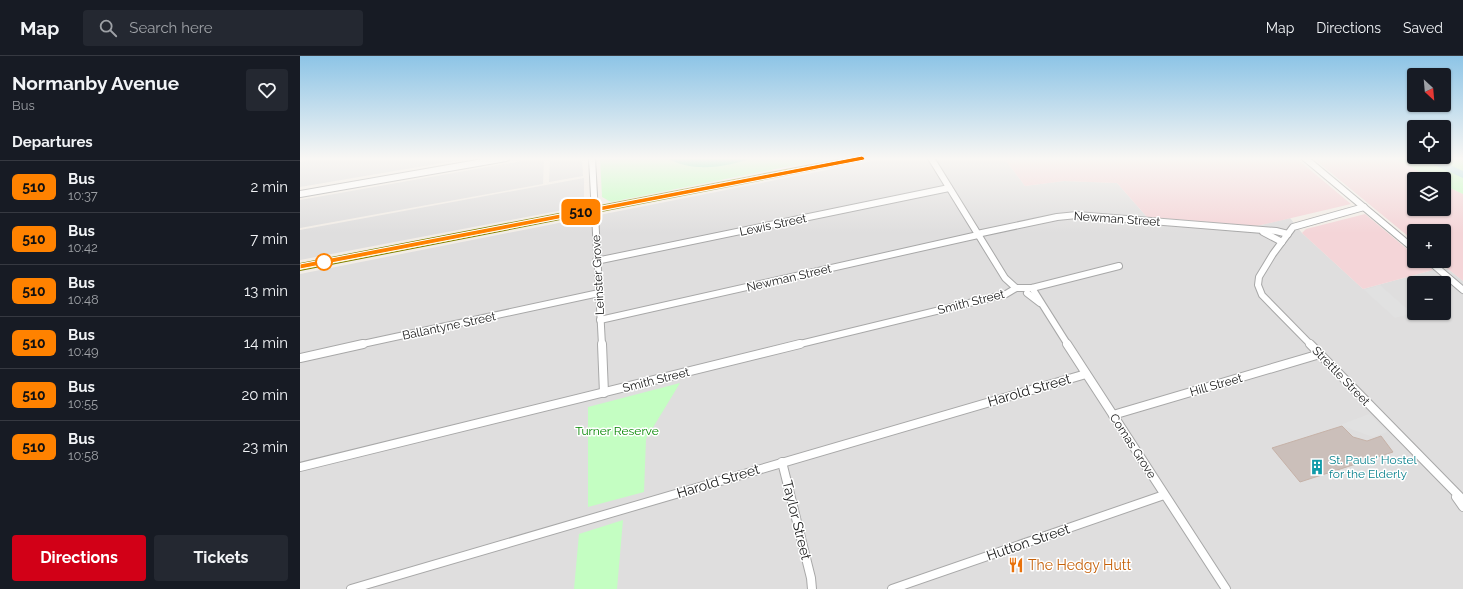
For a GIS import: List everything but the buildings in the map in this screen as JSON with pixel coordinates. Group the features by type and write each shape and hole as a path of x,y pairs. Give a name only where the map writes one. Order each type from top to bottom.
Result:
{"main road":[{"path":"300,266 734,183"}],"street":[{"path":"300,194 364,183"},
{"name":"Leinster Grove","path":"593,183 604,393"},
{"path":"946,183 1005,278 1008,288 1014,290"},
{"path":"1335,183 1407,243"},
{"name":"Lewis Street","path":"596,261 949,188"},
{"path":"1282,242 1293,226 1364,207"},
{"name":"Newman Street","path":"600,320 1057,217 1077,215 1276,231 1288,234"},
{"name":"Newman Street","path":"1259,230 1282,242"},
{"name":"Strettle Street","path":"1282,242 1259,277 1259,288 1268,301 1463,500"},
{"name":"Smith Street","path":"300,467 604,393 1014,290 1030,290 1119,266"},
{"path":"1437,268 1463,290"},
{"name":"Comas Grove","path":"1030,290 1040,303 1226,589"},
{"name":"Ballantyne Street","path":"300,358 599,293"},
{"name":"Hill Street","path":"1113,415 1320,354"},
{"name":"Harold Street","path":"351,589 1086,374"},
{"name":"Taylor Street","path":"782,462 811,578 812,589"},
{"path":"1449,487 1463,507"},
{"name":"Hutton Street","path":"892,589 1164,495"},
{"name":"Taylor Street","path":"811,578 817,589"}],"shaded area":[{"path":"300,183 324,183 300,187"},
{"path":"397,183 543,183 300,228 300,200"},
{"path":"557,183 584,183 584,206 300,260 300,230"},
{"path":"762,183 1023,183 1025,186 1049,183 1117,183 1147,217 1257,226 1290,218 1302,233 1363,289 1407,277 1407,320 1451,320 1451,276 1411,276 1433,270 1448,269 1463,281 1463,589 300,589 300,274"},
{"path":"1023,183 1049,183 1025,186"},
{"path":"1114,183 1326,183 1351,204 1257,226 1147,217 1117,183"},
{"path":"1343,183 1407,183 1407,216 1451,216 1451,188 1463,194 1463,281 1447,268 1451,268 1451,224 1407,224 1407,235"},
{"path":"1365,214 1407,249 1407,268 1430,268 1433,270 1363,289 1302,233 1306,229"},
{"path":"1380,285 1407,309 1407,314 1395,318 1364,290"},
{"path":"1369,414 1387,432 1373,437 1340,425"}],"green space":[{"path":"601,183 706,183 611,202 602,197"},
{"path":"1451,183 1463,183 1463,194 1451,188"},
{"name":"Turner Reserve","path":"680,383 646,439 644,492 588,507 588,407"},
{"path":"623,520 617,589 574,589 579,534"}],"bus line":[{"name":"510","path":"300,267 734,183"}],"place":[{"name":"St. Pauls' Hostel for the Elderly","path":"1317,467"},
{"name":"The Hedgy Hutt","path":"1016,565"}]}
